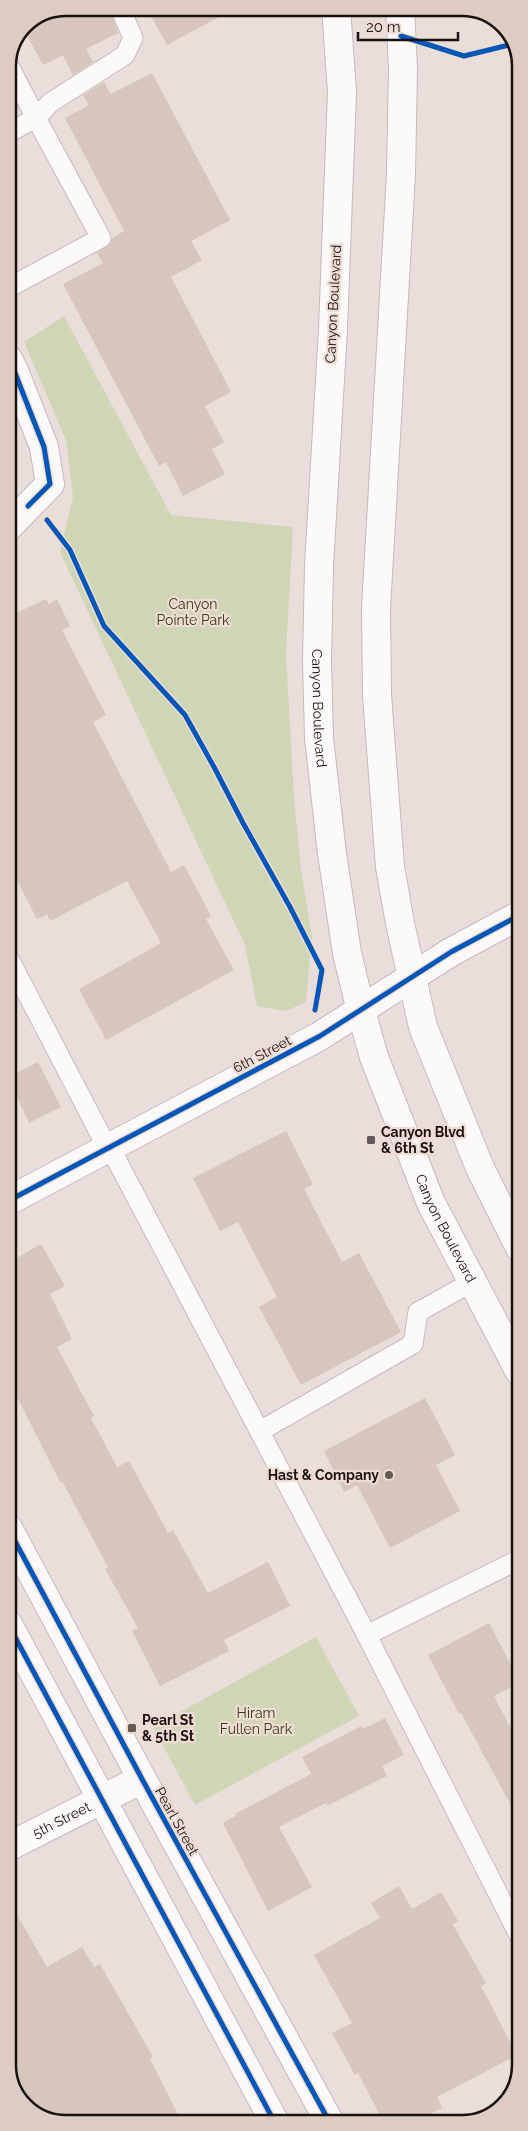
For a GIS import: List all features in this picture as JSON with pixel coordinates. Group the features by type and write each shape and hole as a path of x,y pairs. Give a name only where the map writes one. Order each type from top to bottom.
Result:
{"main road":[{"name":"Canyon Boulevard","path":"337,16 342,92 319,566 317,660 319,738 332,854 347,953 374,1057 431,1203 512,1357"},
{"path":"400,16 403,68 401,174 376,610 377,695 390,867 423,1027 449,1095 492,1196 512,1233"},
{"path":"16,376 44,447 50,484 16,519"},
{"name":"6th Street","path":"16,1197 320,1036 451,952 512,919"},
{"name":"Pearl Street","path":"16,1543 142,1779 326,2115"},
{"path":"16,1639 270,2115"},
{"name":"5th Street","path":"16,1844 142,1779"}],"lane":[{"path":"16,129 36,118 50,103 125,56 133,38 123,16"},
{"path":"16,79 101,238 16,284"},
{"path":"16,973 108,1149 115,1156 367,1635 512,1920"},
{"path":"260,1431 413,1344 418,1312 472,1282"},
{"path":"367,1635 512,1563"}],"green space":[{"name":"Canyon Pointe Park","path":"64,316 171,515 293,527 286,655 294,798 301,870 312,936 306,1002 286,1011 257,1006 245,945 60,552 73,497 66,440 24,342"},
{"name":"Hiram Fullen Park","path":"316,1637 359,1716 195,1805 153,1727"}],"building":[{"path":"112,16 118,33 86,49 93,62 73,75 63,55 43,65 27,36 38,25 56,17"},
{"path":"151,16 221,16 167,45"},
{"path":"152,73 230,220 191,241 202,260 171,277 231,392 205,406 224,442 212,449 225,474 183,496 166,462 159,466 63,284 103,263 97,253 110,244 112,238 124,231 65,118 89,105 83,95 104,82 111,94"},
{"path":"46,599 49,604 57,599 70,626 62,630 106,715 93,722 171,872 184,865 211,916 206,919 234,970 106,1040 79,989 161,943 127,881 50,921 47,914 37,919 16,878 16,613"},
{"path":"38,1062 61,1107 29,1123 16,1095 16,1073"},
{"path":"286,1131 313,1184 304,1189 342,1262 359,1253 401,1332 301,1385 259,1307 277,1297 238,1222 220,1231 193,1178"},
{"path":"41,1244 65,1286 50,1294 72,1339 57,1347 94,1416 91,1418 117,1467 129,1461 168,1533 173,1530 208,1593 268,1562 290,1606 224,1640 229,1651 160,1686 132,1631 138,1628 105,1569 108,1567 62,1481 60,1482 18,1399 16,1400 16,1258"},
{"name":"Hast & Company","path":"425,1398 455,1455 436,1465 460,1511 390,1548 357,1485 344,1492 324,1451"},
{"path":"489,1623 512,1667 512,1686 494,1696 512,1731 512,1807 461,1713 459,1714 428,1655"},
{"path":"385,1718 404,1755 382,1766 387,1776 327,1806 326,1803 279,1827 312,1887 268,1911 223,1823 236,1816 235,1814 311,1774 302,1757 361,1726 363,1729"},
{"path":"399,1886 412,1909 441,1892 458,1921 453,1925 486,1983 481,1986 512,2045 512,2058 437,2097 442,2108 432,2113 433,2115 380,2115 358,2073 355,2075 332,2033 352,2023 314,1955 380,1918 371,1903"},
{"path":"16,1913 47,1967 82,1947 94,1967 100,1964 153,2057 150,2059 178,2115 63,2115 47,2111 26,2095 17,2075 16,2065"}],"cycle path":[{"path":"401,36 464,56 507,45"},
{"path":"16,376 44,447 50,484 28,506"},
{"path":"47,520 70,550 104,626 185,715 214,767 322,970 315,1010"},
{"path":"16,1197 320,1036 451,952 512,919"},
{"path":"16,1543 142,1779 326,2115"},
{"path":"16,1639 271,2115"}],"place":[{"name":"Canyon Blvd & 6th St","path":"371,1140"},
{"name":"Hast & Company","path":"389,1475"},
{"name":"Pearl St & 5th St","path":"132,1728"}]}
